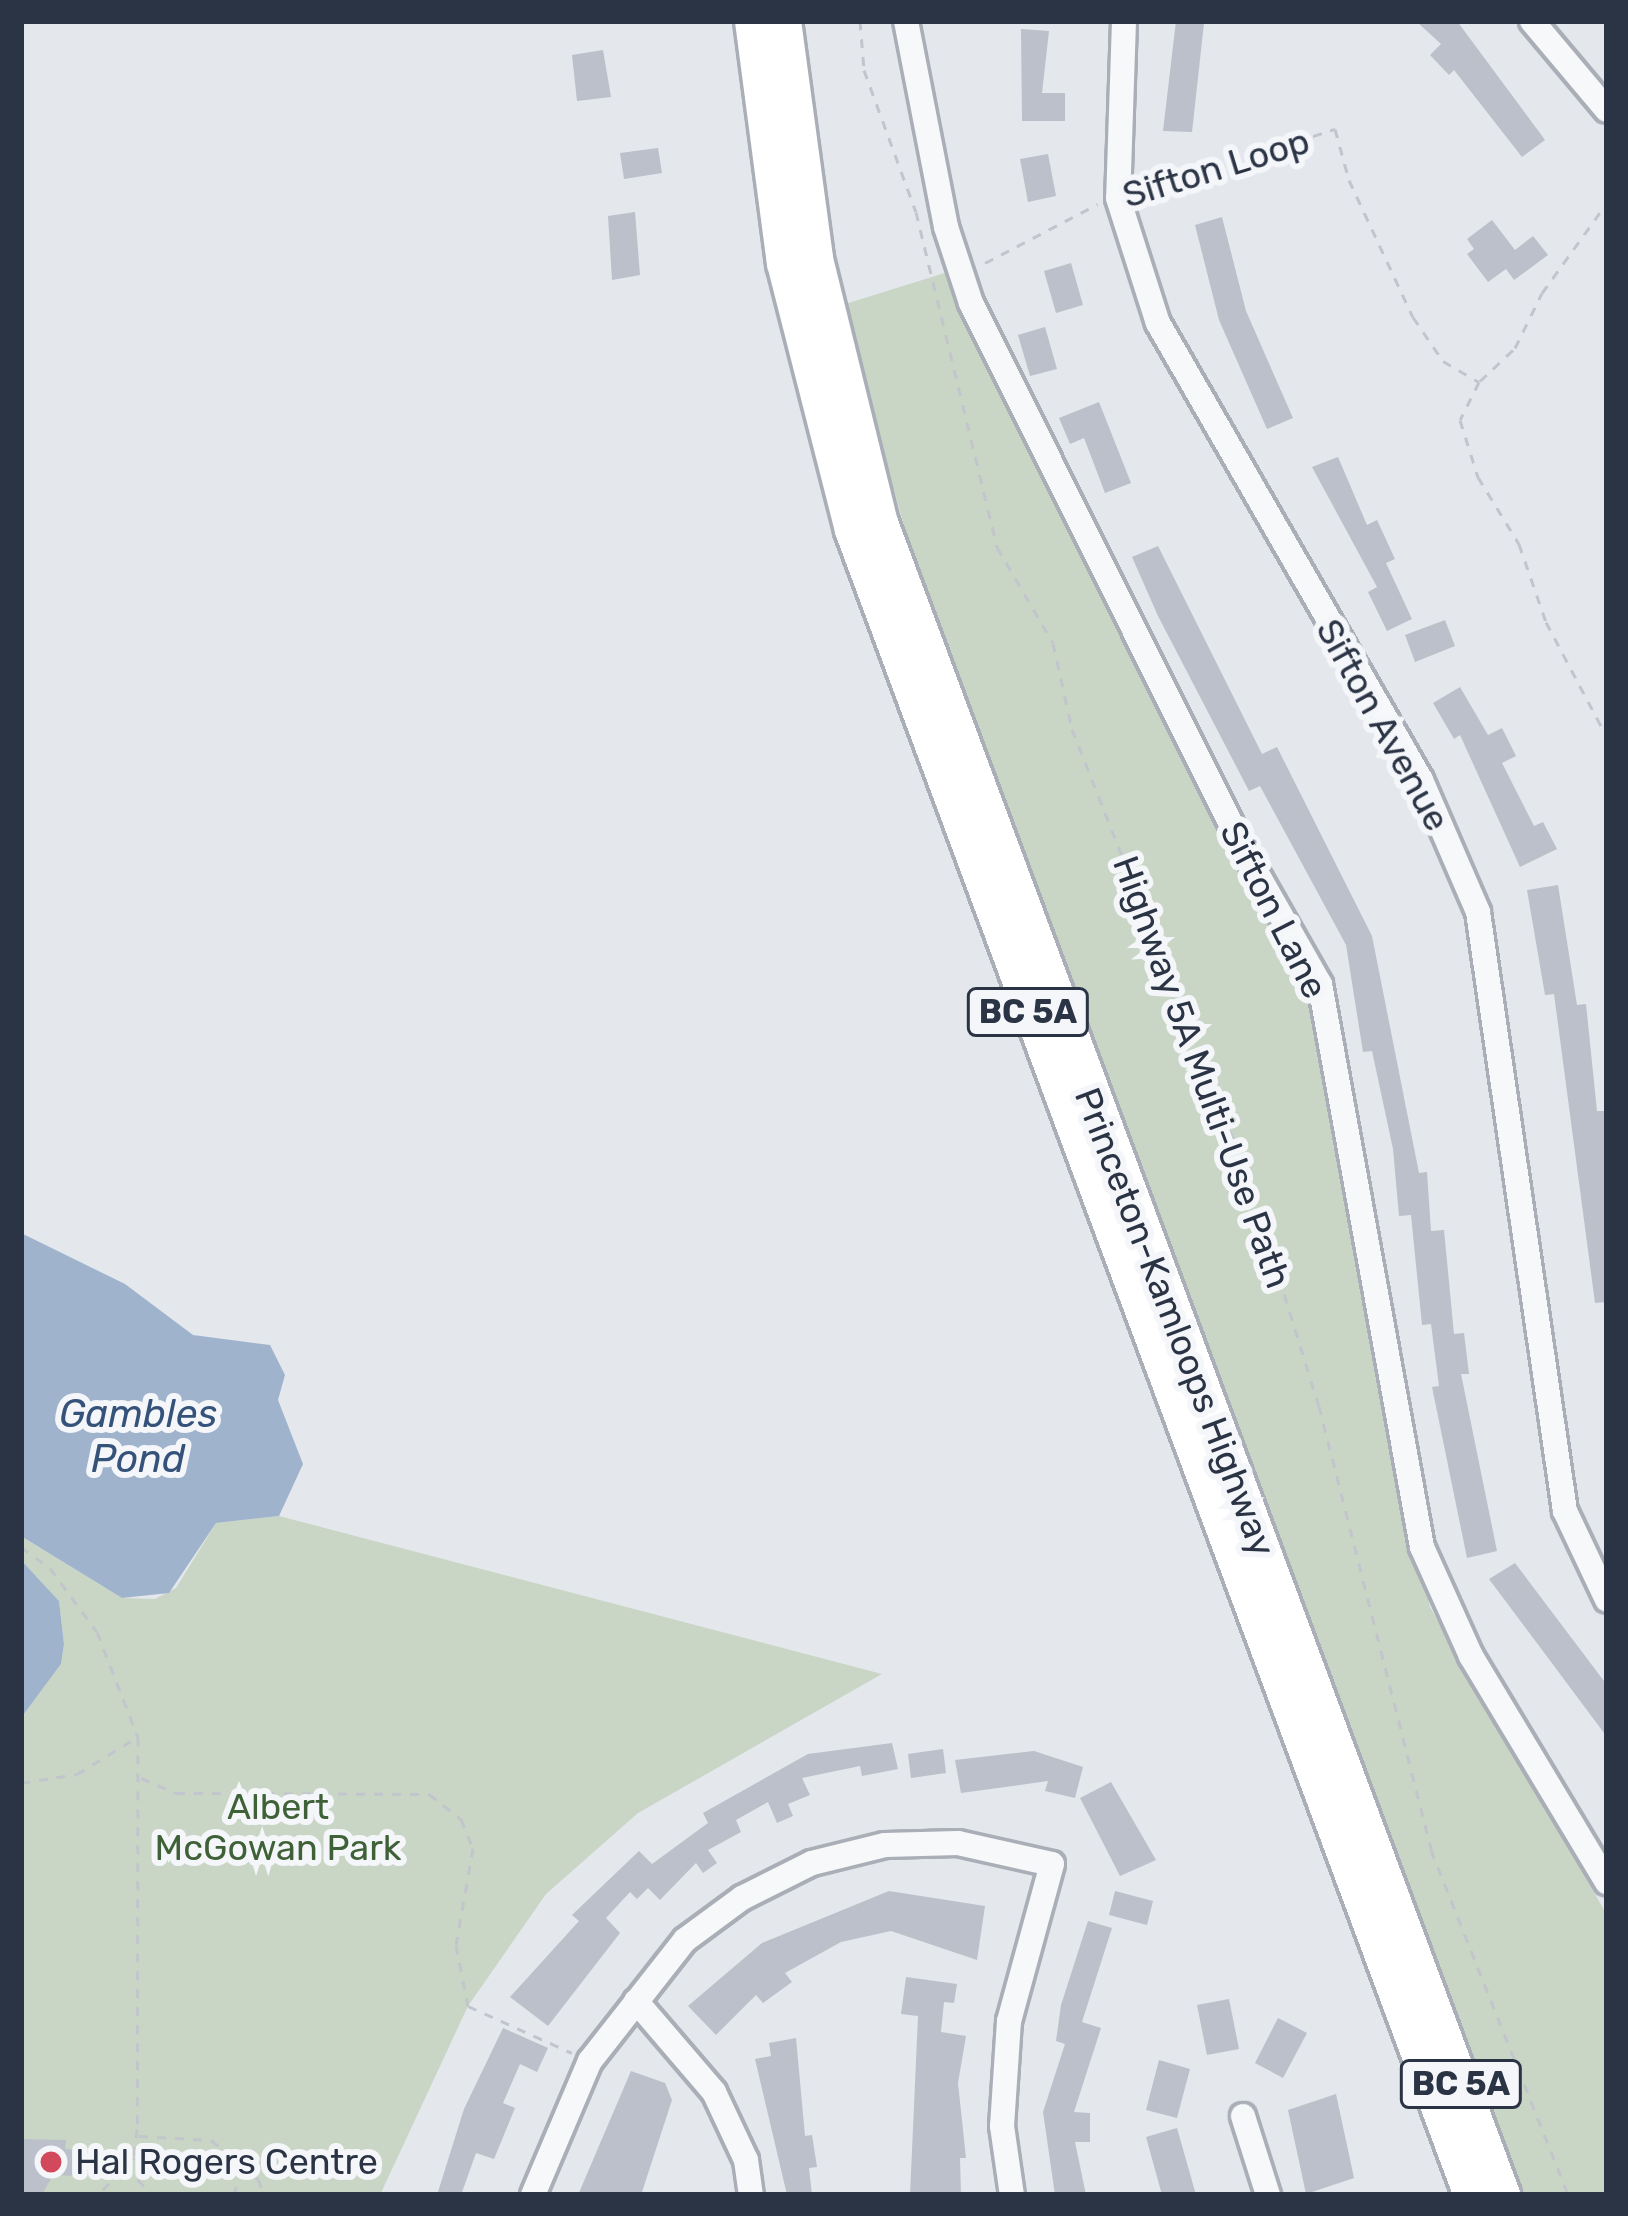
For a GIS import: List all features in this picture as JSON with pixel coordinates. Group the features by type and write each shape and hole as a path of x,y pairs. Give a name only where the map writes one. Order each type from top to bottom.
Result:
{"main road":[{"name":"Princeton-Kamloops Highway","path":"753,21 785,263 853,530 1472,2195"},
{"name":"Princeton-Kamloops Highway","path":"783,21 815,259 844,395 900,582 1502,2195"}],"street":[{"name":"Sifton Lane","path":"906,21 962,280 1246,854 1320,984 1422,1546 1471,1656 1607,1882"},
{"name":"Sifton Avenue","path":"1124,21 1115,107 1118,198 1186,383 1421,780 1478,912 1565,1511 1607,1600"},
{"path":"1532,21 1607,110"},
{"path":"533,2195 590,2061 686,1940 742,1898 812,1863 885,1845 958,1843 1052,1864 1009,2021 1002,2126 1012,2195"},
{"path":"636,2001 714,2092 746,2160 751,2195"},
{"path":"1243,2116 1268,2195"}],"path":[{"name":"Highway 5A Multi-Use Path","path":"860,21 864,70 916,212 998,547 1053,644 1072,729 1247,1174 1319,1406 1431,1850 1568,2195"},
{"name":"Sifton Loop","path":"962,280 1068,213 1335,129 1349,180 1413,317 1443,361 1479,382"},
{"path":"1607,203 1542,293 1515,348 1479,382 1460,420 1478,477 1519,544 1546,622 1607,737"},
{"path":"21,1547 50,1568 98,1632 138,1737 137,2135 124,2166 98,2195"},
{"path":"21,1783 77,1774 138,1737"},
{"path":"137,1776 176,1792 429,1794 461,1819 473,1847 456,1945 467,2006 590,2061"},
{"path":"137,2135 211,2140 264,2195"},
{"path":"124,2166 153,2195"},
{"path":"234,2195 242,2168"}],"green space":[{"path":"951,271 1313,996 1430,1607 1607,1915 1607,2195 1513,2195 925,600 842,305"},
{"name":"Albert McGowan Park","path":"279,1516 882,1674 638,1813 546,1894 468,2006 380,2195 21,2195 21,1718 61,1664 64,1644 59,1601 21,1560 21,1536 122,1598 155,1599 176,1588 216,1523"}],"water":[{"name":"Gambles Pond","path":"21,1233 125,1284 193,1335 270,1345 285,1375 278,1400 303,1464 279,1516 216,1523 169,1593 122,1598 21,1536"},
{"name":"Gambles Pond","path":"21,1560 59,1601 64,1644 61,1664 21,1718"}],"building":[{"path":"1176,21 1204,23 1192,132 1163,131"},
{"path":"1416,21 1457,21 1545,140 1522,157 1454,70 1449,75 1430,55 1441,44"},
{"path":"1021,29 1049,31 1042,93 1065,93 1065,121 1022,121"},
{"path":"603,50 611,97 577,101 572,55"},
{"path":"658,148 662,173 624,179 620,153"},
{"path":"1048,154 1056,196 1028,202 1020,159"},
{"path":"635,212 640,275 612,280 608,216"},
{"path":"1222,217 1246,311 1293,418 1267,429 1219,320 1195,225"},
{"path":"1492,220 1515,250 1533,236 1548,255 1514,280 1506,269 1488,282 1467,254 1474,249 1467,239"},
{"path":"1071,263 1083,305 1056,313 1044,271"},
{"path":"1045,327 1057,369 1030,376 1018,335"},
{"path":"1099,402 1131,483 1105,493 1084,438 1070,444 1059,418"},
{"path":"1338,457 1367,525 1377,520 1395,559 1386,563 1412,619 1387,631 1368,592 1377,587 1312,467"},
{"path":"1158,546 1262,754 1277,747 1372,936 1419,1173 1427,1172 1431,1231 1444,1230 1454,1334 1464,1333 1469,1374 1461,1374 1497,1551 1467,1558 1432,1387 1439,1386 1431,1324 1422,1325 1411,1215 1399,1216 1393,1149 1372,1051 1363,1052 1346,945 1260,786 1249,791 1158,616 1132,557"},
{"path":"1445,620 1455,646 1415,662 1405,635"},
{"path":"1460,687 1488,735 1502,728 1516,756 1502,763 1534,826 1543,822 1557,849 1520,867 1460,735 1454,739 1433,703"},
{"path":"1558,885 1577,1005 1586,1004 1597,1111 1607,1111 1607,1302 1595,1303 1554,994 1545,995 1527,890"},
{"path":"1515,1563 1607,1685 1607,1737 1489,1579"},
{"path":"892,1743 898,1769 862,1776 860,1766 802,1778 810,1795 788,1804 793,1816 777,1823 768,1802 736,1820 741,1832 708,1850 717,1863 703,1873 696,1863 660,1900 648,1888 637,1899 630,1892 606,1918 620,1933 548,2026 510,1997 579,1921 572,1915 639,1851 652,1864 708,1823 703,1813 808,1754"},
{"path":"943,1749 946,1773 911,1778 908,1754"},
{"path":"1034,1751 1083,1767 1075,1798 1045,1791 1048,1781 961,1793 955,1760"},
{"path":"1111,1782 1156,1860 1120,1876 1080,1798"},
{"path":"889,1891 985,1906 977,1960 891,1931 841,1942 785,1973 792,1982 763,2003 756,1995 716,2035 688,2006 762,1943"},
{"path":"1115,1891 1153,1901 1147,1925 1109,1915"},
{"path":"1088,1921 1112,1928 1082,2022 1101,2028 1074,2112 1090,2113 1090,2142 1075,2142 1086,2195 1055,2195 1043,2112 1065,2044 1056,2041 1061,2005"},
{"path":"906,1977 957,1984 954,2003 944,2002 941,2032 966,2036 958,2083 966,2158 960,2158 961,2195 910,2195 918,2016 901,2014"},
{"path":"1229,1999 1239,2049 1207,2055 1197,2005"},
{"path":"1278,2018 1307,2033 1283,2078 1255,2063"},
{"path":"503,2028 548,2048 537,2072 520,2064 503,2103 515,2108 494,2159 476,2153 461,2195 437,2195 464,2109"},
{"path":"796,2038 805,2136 812,2135 817,2167 809,2168 812,2195 787,2195 755,2059 771,2056 769,2043"},
{"path":"1159,2060 1190,2069 1177,2118 1146,2110"},
{"path":"631,2071 665,2083 672,2100 641,2195 578,2195"},
{"path":"1336,2094 1354,2178 1306,2194 1288,2110"},
{"path":"1177,2128 1196,2195 1162,2195 1146,2137"},
{"name":"Hal Rogers Centre","path":"21,2139 66,2140 65,2149 81,2150 80,2176 53,2175 43,2193 21,2192"}],"place":[{"name":"Hal Rogers Centre","path":"51,2162"}]}
